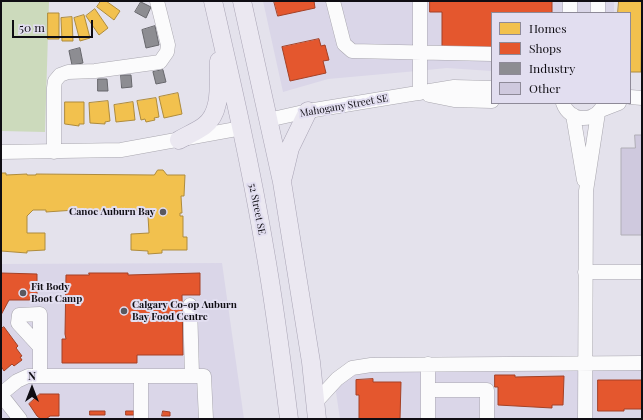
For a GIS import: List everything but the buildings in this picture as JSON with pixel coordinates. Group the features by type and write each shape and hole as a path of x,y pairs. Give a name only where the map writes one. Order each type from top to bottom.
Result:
{"main road":[{"name":"52 Street SE","path":"212,1 242,128 276,315 289,419"},
{"path":"242,2 282,182 311,362 316,411"},
{"path":"180,140 205,126 215,112 218,104 220,36"},
{"path":"282,182 290,148 308,111"},
{"path":"242,128 268,120"}],"street":[{"path":"54,152 55,81 60,75 68,72 95,71 160,62 167,52 168,45 157,1"},
{"path":"333,1 344,44 352,51 491,54"},
{"path":"420,1 420,93"},
{"path":"570,1 570,12"},
{"path":"598,1 598,12"},
{"name":"Mahogany Street SE","path":"268,120 308,111 454,87 491,88"},
{"name":"Mahogany Street SE","path":"420,93 454,100 491,101"},
{"path":"553,104 586,118 601,109 616,104"},
{"path":"585,419 586,191 601,109"},
{"path":"568,110 586,191"},
{"path":"1,152 122,150 242,128"},
{"path":"585,272 642,272"},
{"path":"190,305 192,375"},
{"path":"40,347 40,376"},
{"path":"316,411 337,379 352,368 371,365 642,363"},
{"path":"428,364 428,419"},
{"path":"20,419 1,395 23,378 40,376 192,375 204,376 206,419"},
{"path":"140,419 141,376"},
{"path":"428,390 487,390 487,419"}],"shaded area":[{"path":"263,1 614,1 614,12 491,12 491,71 447,68 328,79 283,92"},
{"path":"222,263 244,419 1,419 1,264"},
{"path":"642,368 642,419 340,419 333,372"}],"green space":[{"path":"1,1 49,1 45,132 1,131"}],"place":[{"name":"Canoe Auburn Bay","path":"163,212"},
{"name":"Fit Body Boot Camp","path":"23,293"},
{"name":"Calgary Co-op Auburn Bay Food Centre","path":"124,311"}]}
